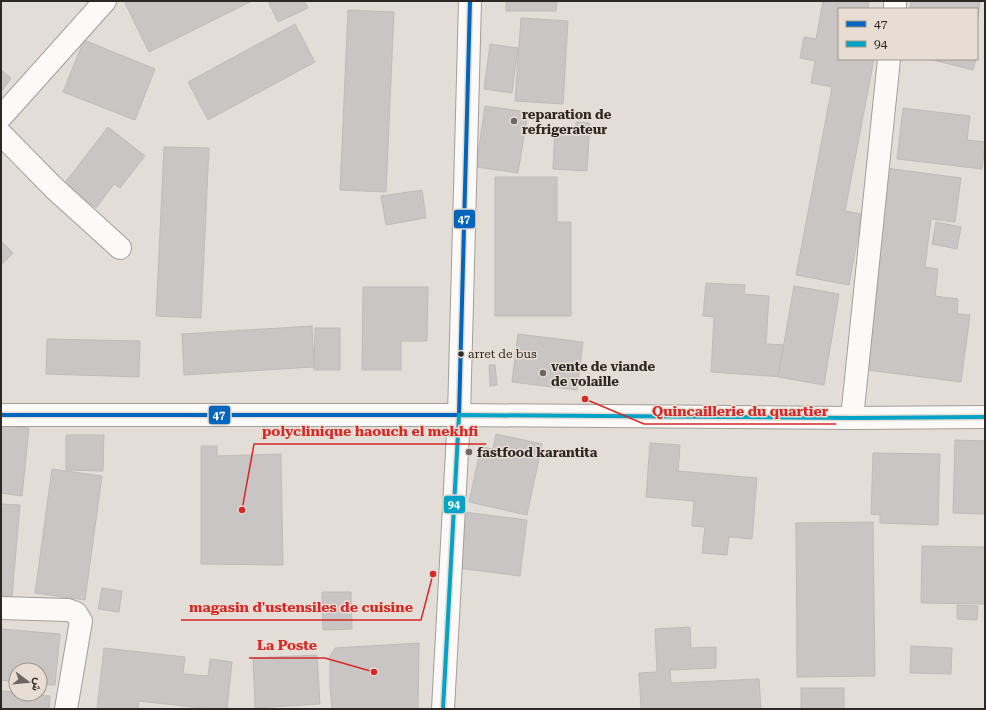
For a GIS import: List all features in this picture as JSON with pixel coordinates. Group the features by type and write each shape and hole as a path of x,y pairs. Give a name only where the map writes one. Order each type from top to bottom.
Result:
{"street":[{"path":"1,117 105,1"},
{"path":"443,709 459,415 470,1"},
{"path":"852,418 889,60"},
{"path":"1,134 54,188 120,248"},
{"path":"1,415 459,415 852,418 985,417"},
{"path":"1,608 68,610 76,613 81,621 66,709"}],"building":[{"path":"124,1 252,1 149,52"},
{"path":"268,1 304,1 308,8 278,22"},
{"path":"506,1 557,1 556,11 506,11"},
{"path":"823,1 869,1 868,8 838,8 838,60 874,60 845,211 862,214 849,285 796,275 832,87 811,83 815,61 800,58 804,37 816,39"},
{"path":"911,1 980,1 978,18 978,8 910,8"},
{"path":"348,10 394,12 386,192 340,190"},
{"path":"521,18 568,21 563,104 515,101"},
{"path":"295,24 315,62 208,120 188,82"},
{"path":"84,40 155,69 135,120 63,92"},
{"path":"490,44 518,48 512,93 484,89"},
{"path":"933,60 976,60 973,70"},
{"path":"1,70 11,78 1,92"},
{"path":"485,106 528,112 518,173 476,167"},
{"path":"903,108 970,116 967,140 985,142 982,169 897,159"},
{"path":"576,122 590,123 587,171 553,169 555,129 576,130"},
{"path":"108,127 145,156 120,188 114,184 96,208 64,184"},
{"path":"164,147 209,148 201,318 156,316"},
{"path":"886,168 961,178 955,222 931,219 925,267 938,269 935,296 958,299 957,314 970,315 961,382 859,369"},
{"path":"495,177 557,177 557,222 571,222 571,316 495,316"},
{"path":"422,190 426,218 386,225 381,196"},
{"path":"936,222 961,227 957,249 932,244"},
{"path":"1,241 13,253 1,265"},
{"path":"706,283 745,285 744,294 769,296 766,344 786,345 783,377 711,372 714,317 703,316"},
{"path":"794,286 839,294 824,385 778,377"},
{"path":"363,287 428,287 427,341 401,341 401,370 362,370"},
{"path":"312,326 314,367 184,375 182,334"},
{"path":"315,328 340,328 340,370 314,370"},
{"path":"518,334 583,342 577,390 512,382"},
{"path":"47,339 140,341 139,377 46,374"},
{"path":"489,365 495,365 497,385 490,386"},
{"path":"1,425 29,428 22,496 1,493"},
{"path":"496,434 542,444 527,515 469,502 481,447 493,449"},
{"path":"66,435 104,435 103,471 66,470"},
{"path":"955,440 985,441 985,514 953,513"},
{"path":"650,443 680,445 678,471 757,478 752,539 729,537 727,555 702,553 705,527 692,526 694,501 646,497"},
{"path":"201,446 217,446 217,456 281,454 283,565 201,564"},
{"path":"873,453 940,454 938,525 880,523 880,515 871,514"},
{"path":"52,469 102,476 85,600 35,593"},
{"path":"1,504 20,505 12,596 1,595"},
{"path":"464,512 527,520 520,576 457,568"},
{"path":"873,522 875,676 797,677 796,523"},
{"path":"922,546 985,547 985,604 921,603"},
{"path":"102,588 122,591 119,612 98,609"},
{"path":"322,592 351,592 352,629 323,630"},
{"path":"957,605 978,606 977,620 957,619"},
{"path":"690,627 691,648 716,647 716,668 670,670 671,683 759,679 761,709 641,709 639,673 657,672 655,629"},
{"path":"1,629 60,634 55,685 48,685 48,662 8,662 8,681 1,680"},
{"path":"419,643 418,709 332,709 330,656 335,648"},
{"path":"911,646 952,648 951,674 910,673"},
{"path":"104,648 185,657 183,674 208,676 210,659 232,662 227,709 210,709 139,701 138,709 97,709"},
{"path":"317,655 320,704 255,708 253,658"},
{"path":"801,688 844,688 844,709 801,709"},
{"path":"1,691 8,691 8,702 48,702 48,696 50,696 49,709 1,709"}],"transit line":[{"name":"47","path":"1,415 459,415 470,1"},
{"name":"94","path":"443,709 459,415 852,418 985,417"}],"place":[{"name":"reparation de refrigerateur","path":"514,121"},
{"name":"arret de bus","path":"461,354"},
{"name":"vente de viande de volaille","path":"543,373"},
{"name":"Quincaillerie du quartier","path":"585,399"},
{"name":"fastfood karantita","path":"469,452"},
{"name":"polyclinique haouch el mekhfi","path":"242,510"},
{"name":"magasin d'ustensiles de cuisine","path":"433,574"},
{"name":"La Poste","path":"374,672"}]}
